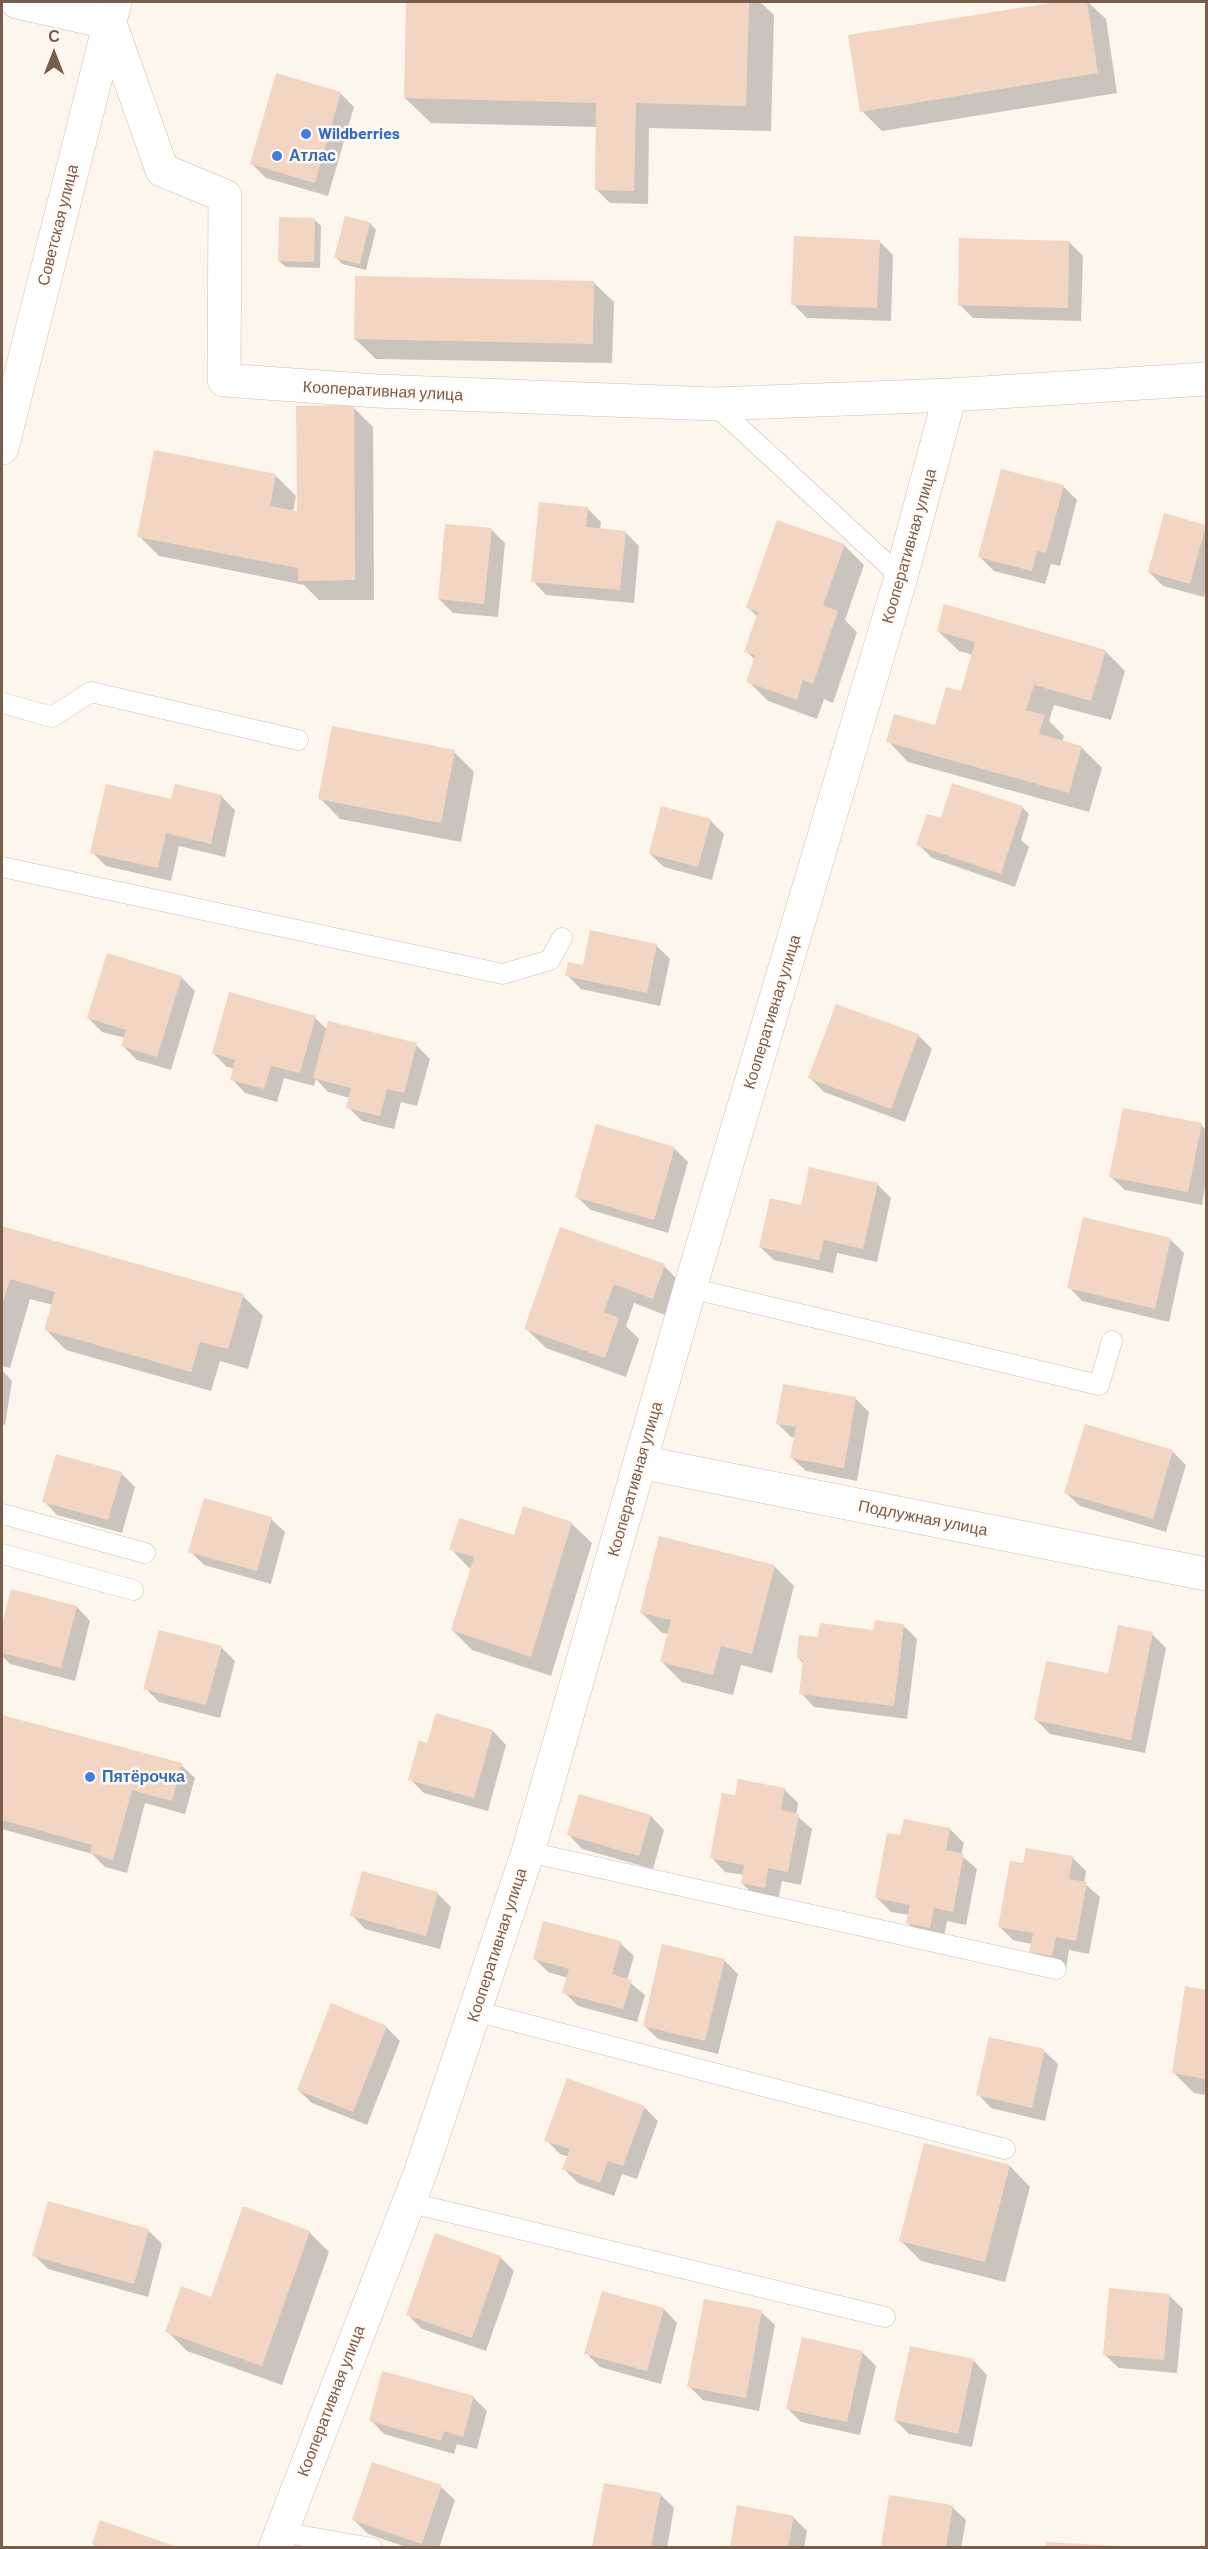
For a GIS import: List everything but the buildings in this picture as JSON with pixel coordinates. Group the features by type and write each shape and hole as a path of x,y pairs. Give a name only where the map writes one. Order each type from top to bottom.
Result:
{"street":[{"path":"17,2 113,12"},
{"name":"Кооперативная улица","path":"113,12 162,170 225,196 224,380 377,392 714,404 951,395 1206,379"},
{"name":"Советская улица","path":"2,448 113,12"},
{"name":"Кооперативная улица","path":"278,2540 407,2202 421,2171 528,1852 690,1288 901,577 951,395"},
{"name":"Подлужная улица","path":"640,1462 1206,1574"}],"lane":[{"path":"714,404 901,577"},
{"path":"2,703 52,717 91,692 298,740"},
{"path":"2,867 503,974 550,960 562,938"},
{"path":"690,1288 1099,1385 1112,1341"},
{"path":"2,1514 145,1553"},
{"path":"2,1554 133,1590"},
{"path":"528,1852 1056,1969"},
{"path":"475,2011 1005,2149"},
{"path":"407,2202 885,2317"},
{"path":"278,2540 372,2547"}],"place":[{"name":"Wildberries","path":"306,134"},
{"name":"Атлас","path":"277,156"},
{"name":"Пятёрочка","path":"90,1777"}]}
